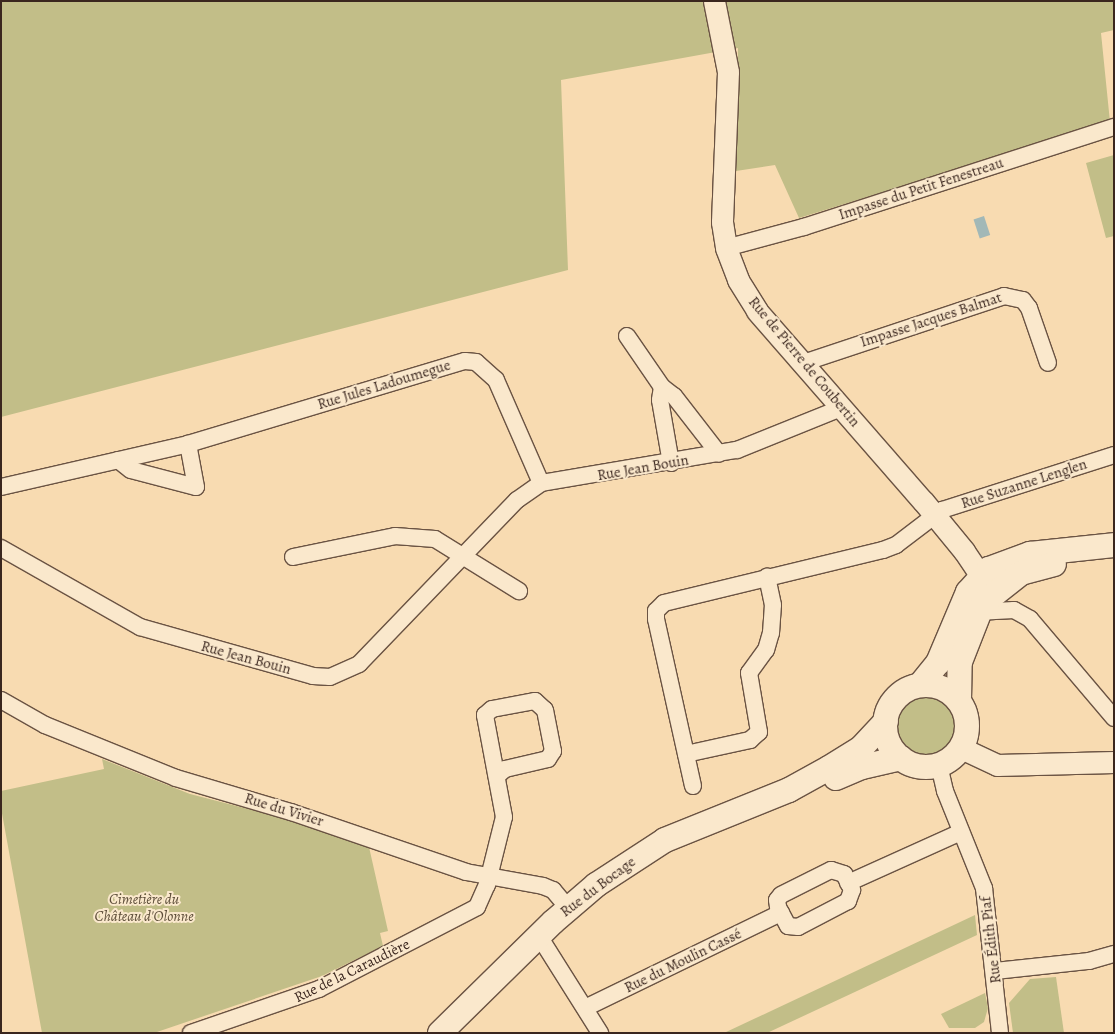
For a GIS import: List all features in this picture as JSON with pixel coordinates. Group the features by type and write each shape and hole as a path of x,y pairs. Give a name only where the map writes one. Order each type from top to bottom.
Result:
{"main road":[{"path":"986,584 960,662 959,701 968,724 961,748 938,765 919,766 900,758 888,742 886,722 897,698 920,685 938,663 960,608 1014,558 1114,545"},
{"path":"986,584 1008,581 1035,568 1114,552"},
{"path":"920,685 942,688 959,701"},
{"name":"Rue du Bocage","path":"440,1033 568,908 603,880 665,840 789,790 862,747 886,722"},
{"name":"Rue du Bocage","path":"789,790 816,786 862,767 900,758"}],"street":[{"name":"Rue de Pierre de Coubertin","path":"714,1 728,72 722,176 722,222 726,248 738,280 757,311 934,514 986,584"},
{"name":"Impasse du Petit Fenestreau","path":"726,248 804,227 1114,127"},
{"name":"Impasse Jacques Balmat","path":"803,363 1004,296 1014,296 1029,308 1048,362"},
{"path":"627,336 662,386 674,396 719,454"},
{"name":"Rue Jules Ladoumegue","path":"1,487 188,444 453,363 476,362 496,380 541,483"},
{"path":"662,386 660,400 671,463"},
{"name":"Rue Jean Bouin","path":"1,548 140,627 312,676 330,677 359,664 466,556 517,500 541,483 719,454 778,436 841,408"},
{"path":"118,460 131,470 196,487 188,444"},
{"name":"Rue Suzanne Lenglen","path":"934,514 1114,455"},
{"path":"693,786 656,611 671,600 896,546 934,514"},
{"path":"293,557 395,536 435,539 466,556 519,591"},
{"path":"686,754 750,740 759,732 749,673 766,650 771,633 773,605 768,576"},
{"path":"977,612 1014,610 1030,619 1114,718"},
{"name":"Rue du Vivier","path":"1,700 45,725 176,778 291,812 488,878 543,886 553,890 568,908"},
{"name":"Rue de la Caraudière","path":"191,1033 320,989 478,907 503,829 497,776 485,715 492,709 535,701 545,710 553,751 548,760 505,769 497,776"},
{"path":"961,748 997,765 1114,762"},
{"name":"Rue Édith Piaf","path":"938,765 961,832 984,888 995,971 1000,1033"},
{"path":"848,883 961,832"},
{"path":"831,870 841,871 848,883 852,890 848,901 798,927 788,926 777,900 781,895 831,870"},
{"name":"Rue du Moulin Cassé","path":"585,1008 781,913"},
{"path":"539,936 600,1033"},
{"path":"995,971 1089,961 1114,954"}],"green space":[{"path":"1,1 1114,1 1114,30 1101,33 1110,122 799,218 775,165 736,171 738,48 561,80 568,270 1,417"},
{"path":"1114,155 1114,236 1106,238 1086,163"},
{"path":"919,692 933,692 945,697 954,706 959,718 957,738 950,749 933,758 919,758 907,753 898,744 893,732 893,718 898,706 907,697"},
{"name":"Cimetière du Château d'Olonne","path":"102,759 190,794 299,822 369,847 388,931 380,933 383,946 322,976 154,1033 42,1033 1,808 1,791 104,769"},
{"path":"975,915 977,935 767,1033 724,1033"},
{"path":"1056,977 1064,1033 1013,1033 1009,1003 1030,979"},
{"path":"985,993 988,1008 984,1022 975,1028 949,1028 941,1014"}],"shaded area":[{"path":"984,216 990,235 980,238 974,219"}]}
